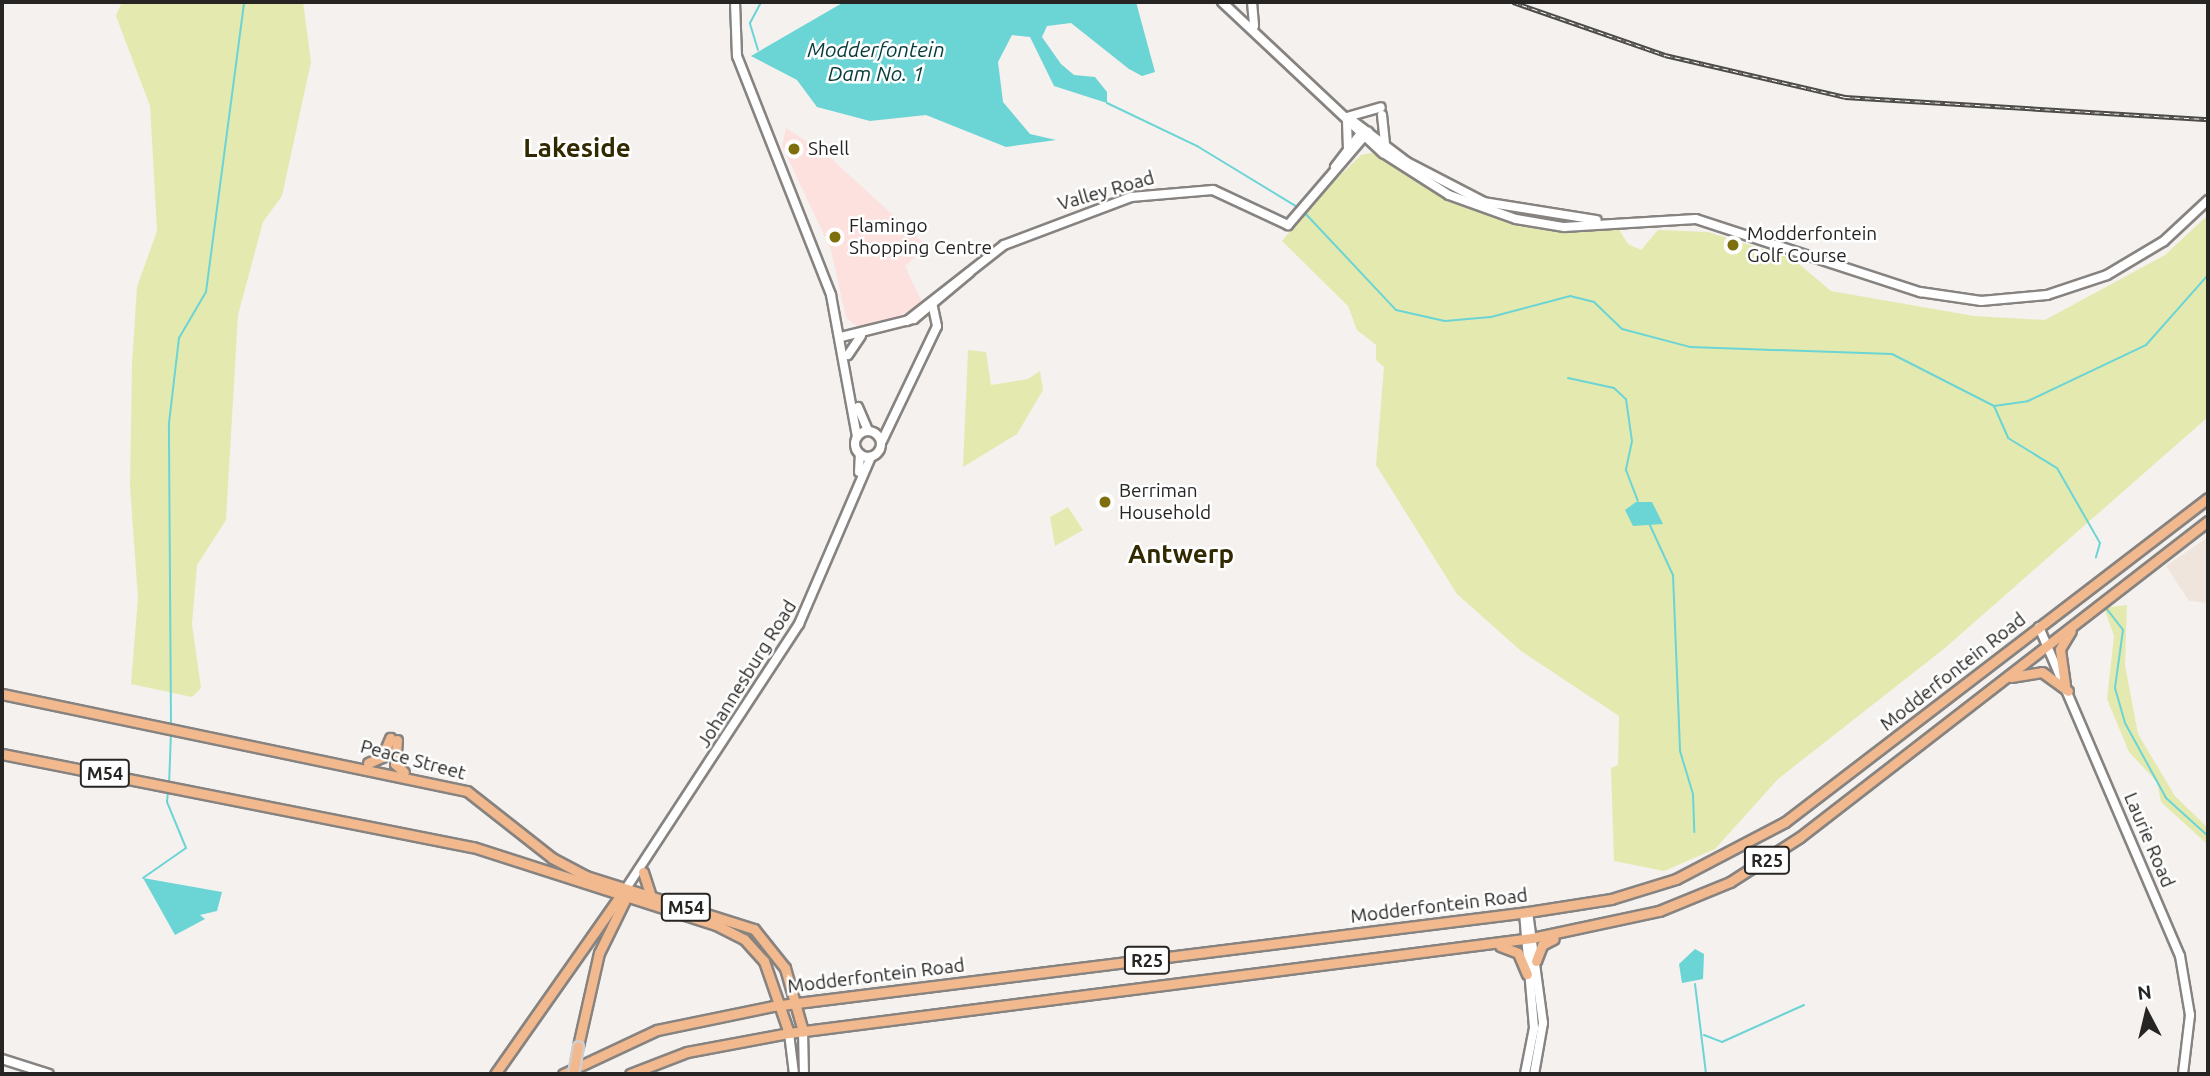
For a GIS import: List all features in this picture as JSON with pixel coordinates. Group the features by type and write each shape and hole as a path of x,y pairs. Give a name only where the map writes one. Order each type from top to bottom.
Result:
{"main road":[{"name":"Modderfontein Road","path":"563,1074 657,1030 783,1004 1526,913 1642,891 1748,845 2208,498"},
{"name":"Modderfontein Road","path":"630,1074 700,1048 789,1033 1590,930 1697,896 1765,862 2046,643 2208,521"},
{"path":"2066,688 2061,643 2090,612"},
{"path":"1994,685 2036,671 2066,688"},
{"name":"Peace Street","path":"2,694 352,762 467,791 552,858 625,894 669,912 730,931 764,961 783,1004"},
{"path":"352,762 379,760 393,739 395,764 414,776"},
{"name":"Peace Street","path":"2,754 452,843 600,891 651,897 754,929 774,949 798,1002 803,1031"},
{"path":"643,872 651,897"},
{"path":"600,891 607,915"},
{"path":"495,1074 607,915 625,894"},
{"path":"573,1074 599,953 625,894"},
{"path":"1535,961 1546,942 1590,930"},
{"path":"1429,952 1511,947 1527,974"},
{"name":"M54","path":"783,1004 789,1033"}],"street":[{"path":"735,2 733,35 740,65 809,226 848,355 856,406"},
{"path":"1222,2 1254,26 1346,117 1385,150 1480,208 1564,227 1603,221 1696,219 1920,292 2001,300 2047,295 2107,275 2164,242 2208,200"},
{"path":"1252,2 1254,26"},
{"path":"1346,117 1382,111 1385,150"},
{"path":"1346,117 1350,151"},
{"path":"1350,151 1364,134"},
{"path":"1350,151 1385,150"},
{"name":"Valley Road","path":"965,274 976,264 1054,222 1169,189 1224,193 1288,225 1299,216 1350,151"},
{"path":"848,355 856,339 907,321 933,307 965,274"},
{"path":"907,321 965,274"},
{"path":"857,438 876,435 890,425 937,326 933,307"},
{"path":"843,337 871,333"},
{"path":"843,337 856,406 876,435"},
{"name":"Johannesburg Road","path":"828,564 854,492 860,454 856,406"},
{"name":"Johannesburg Road","path":"625,894 794,633 828,564 871,457 876,435"},
{"path":"860,454 871,457"},
{"name":"Laurie Road","path":"2039,627 2179,956 2190,1015 2183,1074"},
{"name":"Johannesburg Road","path":"625,894 643,872 688,797"},
{"path":"1525,1074 1534,1037 1527,974 1526,913"},
{"path":"1527,939 1535,961 1543,1023 1534,1074"},
{"path":"803,1031 804,1074"},
{"path":"789,1033 794,1074"},
{"path":"2,1059 49,1074"},
{"path":"26,1067 40,1074"}],"shaded area":[{"path":"786,128 825,153 927,246 905,266 923,304 884,323 858,327 846,318 831,250 782,146"},
{"path":"2208,537 2208,603 2189,601 2166,566"}],"green space":[{"path":"122,2 303,2 311,62 282,196 263,222 238,315 226,520 197,565 192,624 201,688 192,697 131,684 138,598 130,487 132,364 137,287 157,231 150,106 116,16"},
{"path":"1372,153 1456,202 1513,222 1618,228 1628,244 1641,250 1658,230 1708,232 1793,259 1831,291 1974,316 2045,320 2165,255 2208,215 2208,417 1945,648 1778,779 1715,849 1664,871 1614,861 1611,768 1618,765 1619,716 1521,651 1457,594 1376,465 1384,367 1376,360 1376,345 1357,330 1348,306 1282,241 1318,197 1361,155"},
{"path":"968,350 986,352 991,385 1028,379 1040,371 1043,390 1017,434 963,467"},
{"path":"1068,507 1083,530 1055,546 1050,517"},
{"path":"2127,605 2125,665 2138,734 2175,796 2208,828 2208,845 2161,802 2157,782 2129,752 2107,699 2114,636 2104,608"}],"water":[{"name":"Modderfontein Dam No. 1","path":"844,2 1136,2 1155,72 1142,76 1129,69 1071,23 1047,26 1042,37 1061,64 1074,75 1095,77 1107,92 1107,103 1054,86 1030,37 1012,35 998,62 1003,102 1030,134 1056,140 1006,147 926,115 870,121 817,107 797,80 751,56"},
{"path":"1636,502 1652,502 1663,524 1633,526 1625,510"},
{"path":"143,878 222,892 217,911 200,915 205,919 175,935"},
{"path":"1695,949 1704,954 1703,979 1682,983 1679,964"}],"waterway":[{"path":"171,725 169,423 179,338 206,292 244,2"},
{"path":"758,50 750,23 761,2"},
{"path":"1107,103 1197,146 1299,208"},
{"path":"1303,211 1396,310 1445,321 1491,317 1570,296 1594,302 1622,329 1690,347 1892,354 1994,406 2028,401 2146,345 2208,275"},
{"path":"1568,378 1614,388 1626,399 1632,441 1626,470 1638,501"},
{"path":"1994,406 2008,438 2057,468 2100,543 2096,557"},
{"path":"1648,521 1673,575 1680,751 1693,794 1694,832"},
{"path":"2106,608 2123,630 2115,688 2125,723 2166,798 2208,836"},
{"path":"169,785 171,734"},
{"path":"143,878 186,848 167,802 168,790"},
{"path":"1695,984 1706,1074"},
{"path":"1704,1035 1722,1042 1804,1005"}],"railway":[{"path":"1513,2 1665,55 1845,97 2208,119"}],"place":[{"name":"Shell","path":"794,149"},
{"name":"Flamingo Shopping Centre","path":"835,237"},
{"name":"Modderfontein Golf Course","path":"1733,245"},
{"name":"Berriman Household","path":"1105,502"}],"district":[{"name":"Lakeside","path":"577,148"},
{"name":"Antwerp","path":"1181,554"}]}
